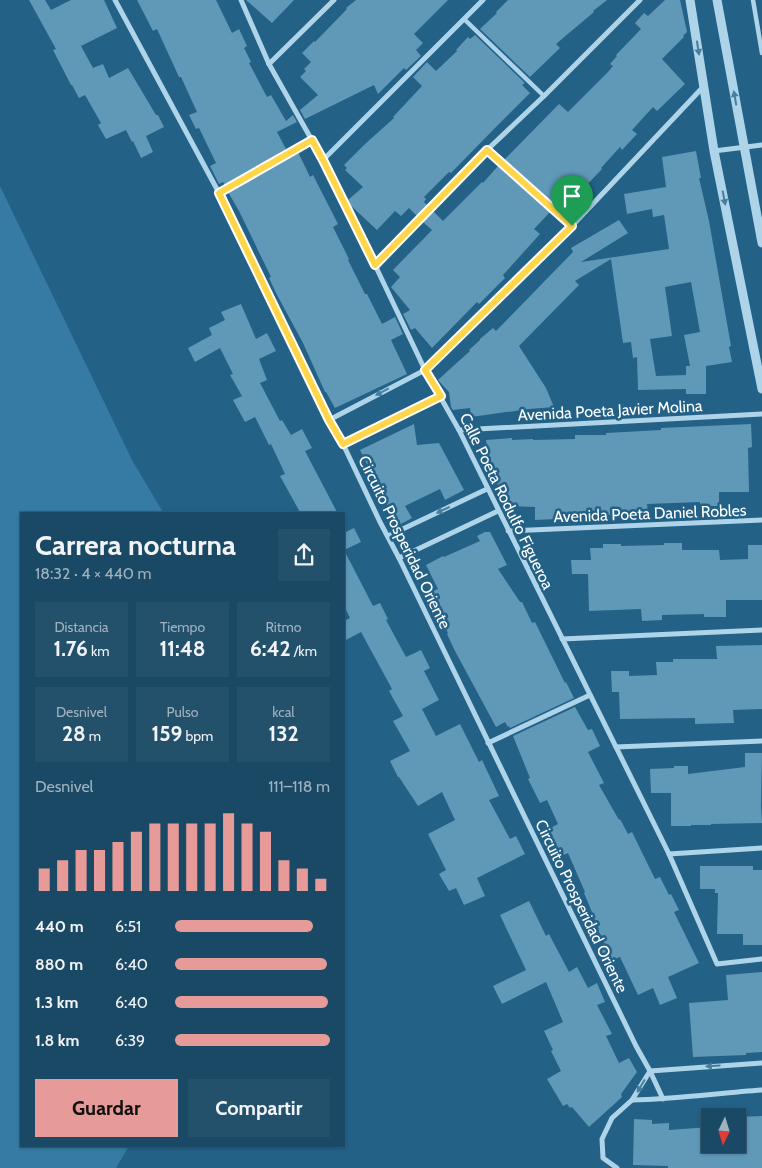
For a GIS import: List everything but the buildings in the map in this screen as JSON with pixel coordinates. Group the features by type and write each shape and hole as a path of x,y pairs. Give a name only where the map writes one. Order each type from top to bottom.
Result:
{"street":[{"name":"Circuito Prosperidad Oriente","path":"115,0 219,193 663,1099"},
{"name":"Calle Poeta Rodulfo Figueroa","path":"241,0 269,64 323,160 425,370 459,430 669,854 718,964 762,959"},
{"path":"269,64 334,0"},
{"path":"323,160 483,0"},
{"path":"375,265 487,150 640,0"},
{"path":"690,0 714,151 762,389"},
{"path":"717,0 762,243"},
{"path":"753,0 762,53"},
{"path":"464,19 544,96"},
{"path":"329,420 425,370 572,226 704,86"},
{"path":"219,193 312,140"},
{"path":"714,151 762,145"},
{"path":"487,150 572,226"},
{"path":"343,444 441,396"},
{"name":"Avenida Poeta Javier Molina","path":"459,430 762,414"},
{"path":"388,536 487,489"},
{"path":"399,558 498,511"},
{"name":"Avenida Poeta Daniel Robles","path":"508,531 762,520"},
{"path":"562,639 762,630"},
{"path":"488,742 590,695"},
{"path":"616,747 762,740"},
{"path":"669,854 762,848"},
{"path":"617,1168 603,1158 602,1139 612,1118 632,1100 650,1071 762,1064"},
{"path":"632,1100 762,1090"}],"shaded area":[{"path":"0,186 132,460 163,512 20,512 20,1147 128,1147 116,1168 0,1168"}],"route":[{"path":"312,140 375,265 487,150 572,226 425,370 441,396 343,444 329,420 219,193 312,140"}]}
